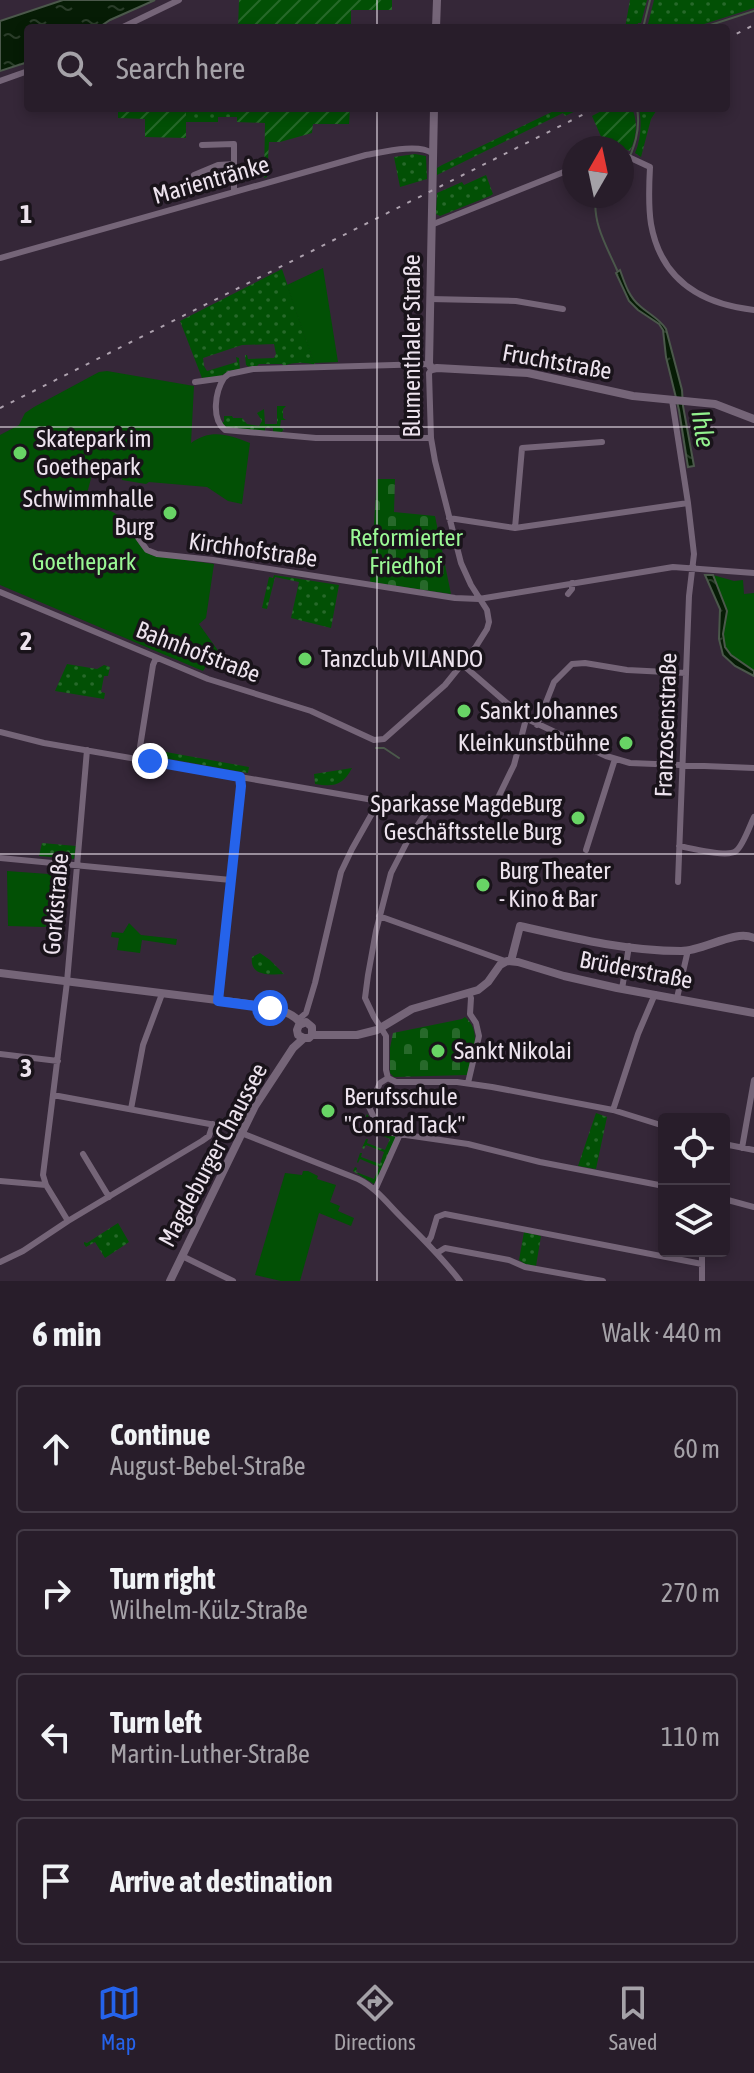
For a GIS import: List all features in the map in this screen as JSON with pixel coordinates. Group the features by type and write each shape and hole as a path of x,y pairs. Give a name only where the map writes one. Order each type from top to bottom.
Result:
{"street":[{"path":"129,24 179,0"},
{"path":"436,24 437,0"},
{"path":"0,81 24,72"},
{"name":"Blumenthaler Straße","path":"384,739 445,685 463,665 489,625 488,614 461,563 431,438 429,373 434,112"},
{"path":"202,145 234,144 234,192"},
{"name":"Marientränke","path":"0,258 374,154 423,148 432,153"},
{"path":"634,158 650,167 653,233 659,251 674,273 690,289 710,300 754,310"},
{"path":"194,175 218,165 234,164"},
{"path":"431,225 562,173"},
{"path":"430,299 516,301 563,309"},
{"path":"430,367 253,369 229,374 218,390 217,418 225,430 320,439 431,438"},
{"name":"Fruchtstraße","path":"430,367 513,371 552,377 633,396 720,405 754,419"},
{"path":"195,382 224,378"},
{"name":"Franzosenstraße","path":"673,400 694,557 689,596 678,882"},
{"path":"515,528 522,448 602,442"},
{"path":"449,518 515,528 688,503"},
{"name":"Kirchhofstraße","path":"129,525 147,550 157,554 455,598 479,599 673,567 754,573"},
{"path":"737,572 739,580"},
{"path":"568,594 572,583"},
{"name":"Bahnhofstraße","path":"0,592 219,684 311,711 374,740 384,739"},
{"path":"142,759 140,747 156,658"},
{"path":"537,725 551,688 572,664 686,673"},
{"path":"463,665 526,719 615,759 630,763 754,768"},
{"path":"493,808 514,765 526,719"},
{"path":"0,732 379,801 341,872 315,983 300,1022"},
{"name":"Gorkistraße","path":"46,1185 43,1175 67,982 87,750"},
{"path":"586,850 615,759"},
{"path":"218,1001 240,777"},
{"path":"434,801 395,863 379,916 368,975 365,998 387,1041 388,1078 399,1083 468,1083 613,1110 658,1124"},
{"path":"679,846 734,853 754,817"},
{"path":"0,858 231,880"},
{"path":"379,916 508,961"},
{"path":"0,973 270,1008 306,1022 307,1034 357,1035 381,1028 412,1009 484,986 508,961 520,926 590,942 688,950 750,936"},
{"path":"622,989 629,946"},
{"path":"677,998 688,950"},
{"name":"Brüderstraße","path":"508,961 622,989 754,1013"},
{"path":"468,1083 479,1036 470,1014 469,993"},
{"path":"131,1109 143,1045 162,994"},
{"path":"613,1110 655,994"},
{"name":"Magdeburger Chaussee","path":"170,1281 262,1095 293,1048 307,1034"},
{"path":"0,1054 58,1061"},
{"path":"388,1078 380,1083 369,1107 381,1128 659,1185"},
{"path":"742,1148 754,1080"},
{"path":"53,1095 226,1127 365,1182 437,1253 460,1281"},
{"path":"0,1262 207,1138 213,1124"},
{"path":"375,1190 400,1134"},
{"path":"730,1145 754,1150"},
{"path":"83,1154 109,1197"},
{"path":"0,1181 46,1185 68,1221"},
{"path":"730,1201 754,1207"},
{"path":"427,1243 437,1217 445,1214 702,1264"},
{"path":"437,1253 445,1248 603,1281"},
{"path":"182,1256 233,1281"},
{"path":"702,1257 702,1281"}],"green space":[{"path":"239,0 392,0 392,10 351,10 351,24 238,24"},
{"path":"630,0 647,0 641,23 626,24"},
{"path":"654,0 754,0 754,8 704,24 648,24"},
{"path":"118,112 186,112 186,138 145,137 145,119 118,118"},
{"path":"186,112 237,112 237,117 218,117 218,122 186,122"},
{"path":"237,112 350,112 349,124 313,124 312,133 269,142 267,177 264,178 265,123 237,122"},
{"path":"552,112 574,112 565,116 563,113 437,175 437,168"},
{"path":"600,112 633,112 636,130 634,140 634,136 601,136 592,116"},
{"path":"639,112 655,112 641,157 635,153"},
{"path":"426,156 427,179 400,187 394,157"},
{"path":"486,175 493,194 440,216 436,214 437,193"},
{"path":"323,268 338,362 314,363 287,285"},
{"path":"282,269 315,365 259,364 249,367 245,355 248,359 274,358 274,344 242,345 203,358 207,371 237,362 236,357 239,358 240,369 221,376 202,378 180,321"},
{"name":"Goethepark","path":"99,372 194,386 191,443 219,434 250,443 242,504 228,501 207,487 122,480 123,470 95,463 84,505 116,514 151,555 214,564 206,618 199,624 219,652 203,671 0,585 0,435 19,425 25,413 34,407"},
{"path":"277,406 286,406 283,418 286,420 281,420 280,428 284,429 281,433 273,433 273,428 265,428 265,432 226,427 220,422 224,422 224,416 232,416 259,426 262,421 257,413 264,409 265,424 277,424"},
{"name":"Reformierter Friedhof","path":"377,479 395,479 394,512 435,516 451,594 370,582"},
{"path":"274,575 339,585 331,628 291,618 299,582 275,577 267,609 262,608 269,577 273,578"},
{"path":"713,575 734,581 743,580 744,594 754,593 754,671 725,647 723,634 727,611"},
{"path":"67,664 97,669 104,665 110,667 108,676 104,676 101,692 105,693 104,699 55,691"},
{"path":"166,752 249,767 248,773 165,758"},
{"path":"352,768 345,779 337,784 315,784 314,774"},
{"path":"42,843 76,846 74,859 39,856"},
{"path":"7,871 62,875 61,905 52,922 45,927 8,926"},
{"path":"129,923 141,935 177,939 176,945 142,940 140,953 117,950 119,938 111,937 112,932 123,933"},
{"path":"260,953 284,974 257,971 252,957"},
{"path":"465,1017 475,1037 467,1075 394,1077 390,1073 393,1033"},
{"path":"596,1113 607,1117 596,1169 578,1166"},
{"path":"367,1114 379,1130 395,1136 396,1140 374,1184 353,1171 355,1167 356,1172 374,1179 379,1167 360,1159 358,1163 360,1153 361,1157 380,1164 384,1152 366,1145 362,1148 368,1139 367,1143 385,1150 390,1139 369,1130 363,1131 369,1123 364,1120"},
{"path":"303,1171 336,1185 330,1202 340,1206 338,1211 354,1218 351,1226 319,1213 300,1281 281,1281 255,1275 285,1173 302,1175"},
{"path":"118,1223 129,1242 105,1258 95,1242 86,1247 84,1242"},
{"path":"524,1232 541,1236 536,1266 519,1260"}],"water":[{"path":"63,0 155,0 104,24 24,24 24,63 0,71 0,21"},
{"path":"620,270 633,299 666,329 682,390 694,466 688,467 663,330 629,301 616,273"},
{"path":"705,575 713,575 727,611 723,634 725,647 754,671 754,676 723,655 719,639 720,609"}],"waterway":[{"name":"Ihle","path":"644,24 650,0"},
{"name":"Ihle","path":"713,24 754,11"},
{"name":"Ihle","path":"634,145 637,112"},
{"name":"Ihle","path":"595,208 598,225 617,270"},
{"path":"376,748 384,748 399,758"}],"railway":[{"path":"730,37 754,25"},
{"path":"0,408 588,112"}],"place":[{"name":"Skatepark im Goethepark","path":"20,453"},
{"name":"Schwimmhalle Burg","path":"170,513"},
{"name":"Tanzclub VILANDO","path":"305,659"},
{"name":"Sankt Johannes","path":"464,711"},
{"name":"Kleinkunstbühne","path":"626,743"},
{"name":"Sparkasse MagdeBurg Geschäftsstelle Burg","path":"578,818"},
{"name":"Burg Theater - Kino & Bar","path":"483,885"},
{"name":"Sankt Nikolai","path":"438,1051"},
{"name":"Berufsschule \"Conrad Tack\"","path":"328,1111"}],"route":[{"path":"150,761 240,777 218,1001 270,1008"}]}
